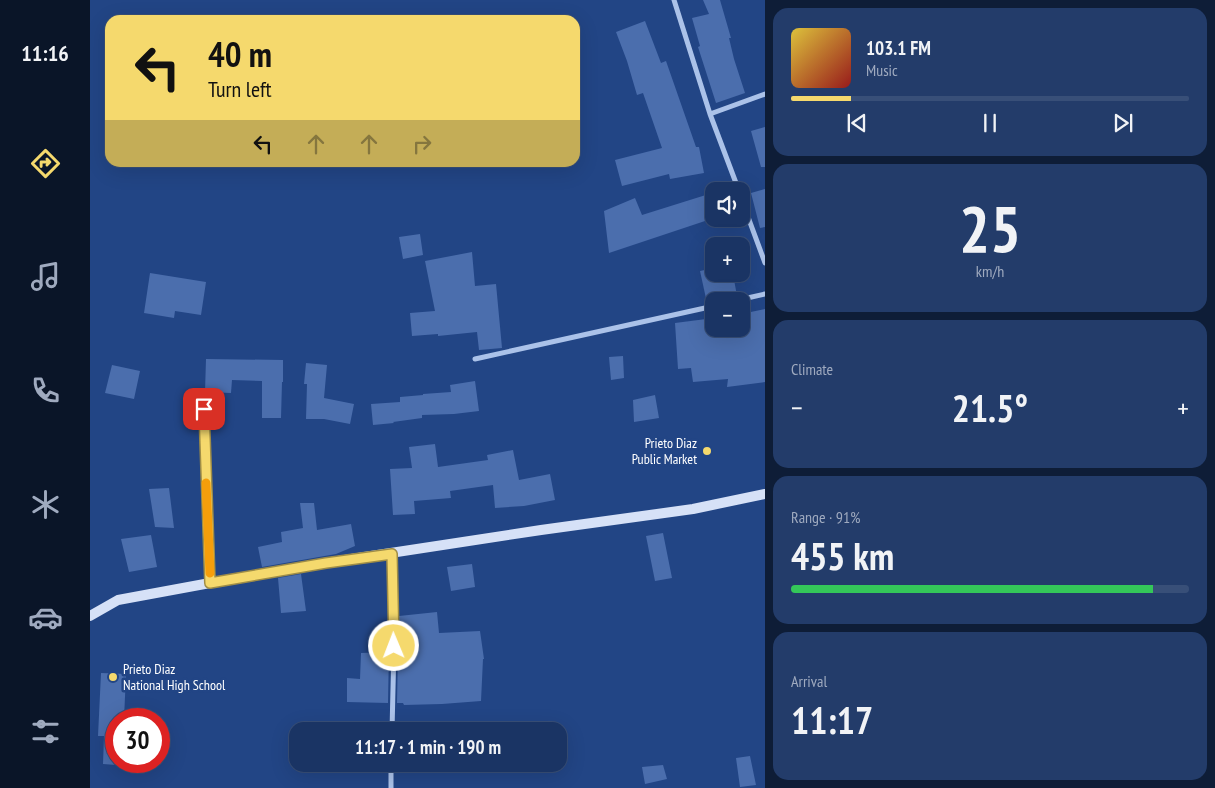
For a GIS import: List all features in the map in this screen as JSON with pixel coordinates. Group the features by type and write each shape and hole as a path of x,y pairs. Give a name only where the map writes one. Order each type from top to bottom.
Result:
{"street":[{"path":"674,0 710,114 736,182"},
{"path":"710,114 765,94"},
{"path":"750,222 765,263"},
{"path":"750,297 765,294"},
{"path":"475,359 705,308"},
{"path":"204,409 210,583"},
{"path":"90,616 118,600 210,583 541,530 693,509 765,494"},
{"path":"392,554 394,646 392,722"},
{"path":"391,772 391,788"}],"building":[{"path":"703,0 720,0 731,38 729,38 734,59 745,93 716,103 698,47 700,46 692,18 709,14"},
{"path":"645,21 661,63 666,61 696,147 699,147 704,173 670,179 669,174 622,186 615,160 662,148 643,93 637,95 616,32"},
{"path":"765,127 765,167 761,167 751,131"},
{"path":"765,189 765,227 760,228 751,193"},
{"path":"705,195 705,221 609,253 604,211 635,198 642,215"},
{"path":"420,234 423,255 403,259 399,237"},
{"path":"472,252 475,286 496,284 502,348 479,350 477,332 438,336 438,334 412,336 410,313 435,311 425,261"},
{"path":"705,270 705,282 734,282 736,292 705,292 705,294 700,271"},
{"path":"150,273 206,282 201,315 175,311 174,318 144,313"},
{"path":"765,309 765,382 727,387 728,379 693,382 691,368 678,369 675,323 705,319 705,337 750,337 750,312"},
{"path":"623,356 624,378 611,380 609,357"},
{"path":"206,359 283,360 281,418 262,418 262,381 232,380 231,393 205,392"},
{"path":"306,363 327,365 324,398 354,404 350,424 324,419 306,419 307,384 304,384"},
{"path":"112,365 140,371 134,399 105,393"},
{"path":"475,381 479,411 422,415 422,418 373,425 371,404 400,402 400,397 451,392 450,385"},
{"path":"655,395 659,418 634,422 633,400"},
{"path":"435,444 438,467 488,460 487,455 513,450 519,480 550,474 555,500 524,506 495,508 493,485 450,491 451,498 414,501 415,514 393,515 390,469 412,468 409,447"},
{"path":"169,488 174,528 155,527 149,489"},
{"path":"300,503 314,503 317,530 351,524 355,546 336,554 262,567 258,547 282,542 281,532 303,528"},
{"path":"663,533 672,578 655,581 646,536"},
{"path":"151,535 157,567 129,572 121,539"},
{"path":"472,564 475,587 451,591 447,567"},
{"path":"301,574 306,611 281,613 278,578"},
{"path":"437,612 439,633 480,631 484,659 481,701 404,705 403,703 397,703 398,652 400,652 399,616"},
{"path":"389,652 388,703 347,702 347,678 360,679 361,653"},
{"path":"101,673 126,674 124,708 105,708 105,764 103,764 104,736 98,736"},
{"path":"750,756 756,785 740,787 736,758"},
{"path":"663,765 667,779 645,784 642,767"}],"slow traffic":[{"path":"206,483 210,573"}],"place":[{"name":"Prieto Diaz Public Market","path":"707,451"},
{"name":"Prieto Diaz National High School","path":"113,677"}],"route":[{"path":"204,409 210,583 392,554 394,646"}]}
